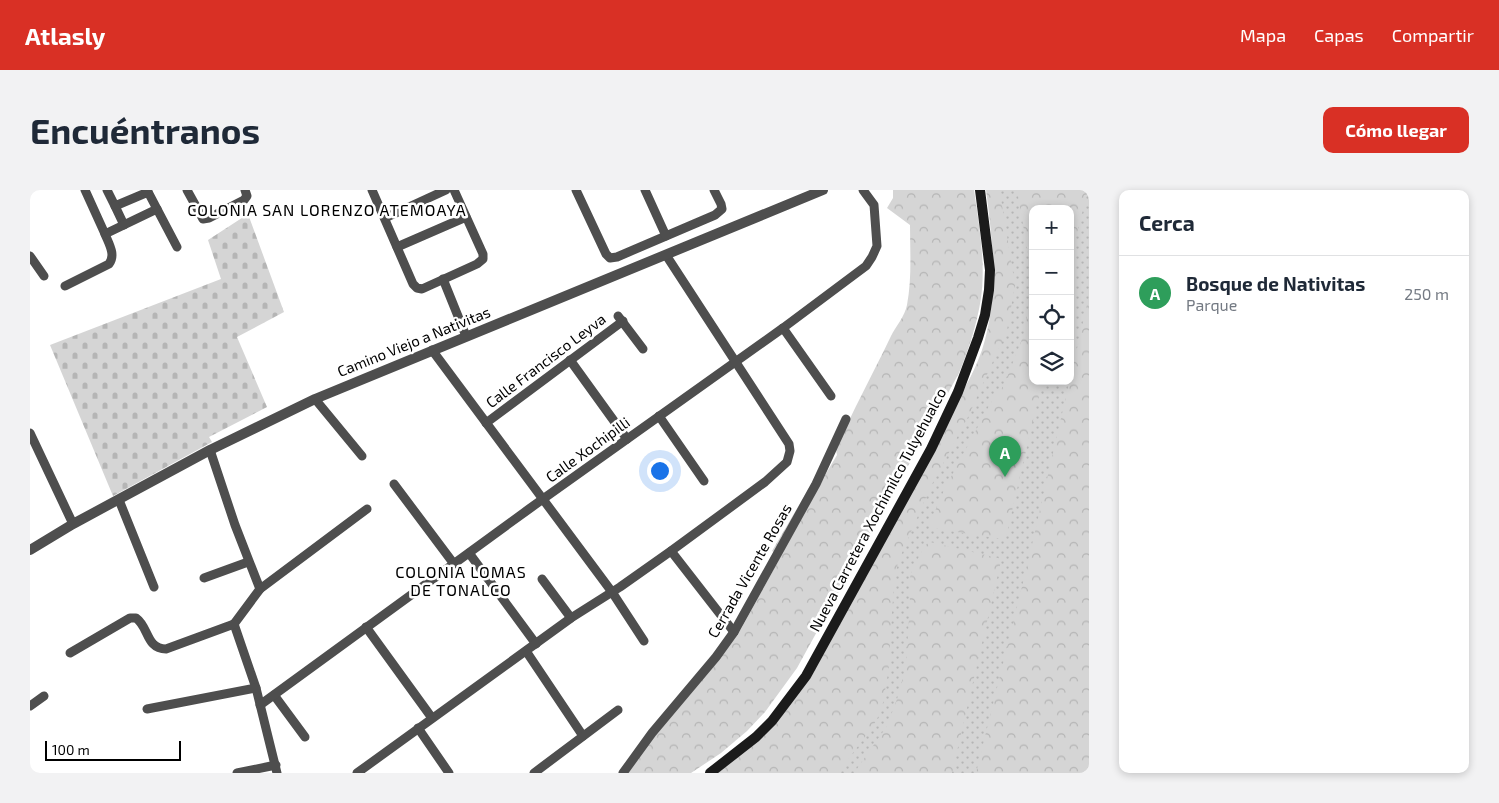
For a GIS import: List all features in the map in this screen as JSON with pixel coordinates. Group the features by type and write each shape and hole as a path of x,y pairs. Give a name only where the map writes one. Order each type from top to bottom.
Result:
{"main road":[{"name":"Nueva Carretera Xochimilco Tulyehualco","path":"710,773 756,737 772,721 806,676 930,449 958,392 985,315 989,290 990,270 980,190"}],"street":[{"path":"65,286 112,261 113,256 105,234 85,190"},
{"path":"107,190 124,225"},
{"path":"187,190 203,219 209,218 244,200 247,196 245,190"},
{"path":"372,190 414,284 417,288 422,289 477,264 483,259 483,254 454,190"},
{"path":"385,218 446,190"},
{"path":"576,190 606,254 610,258 715,215 722,209 714,190"},
{"path":"645,190 666,236"},
{"name":"Camino Viejo a Nativitas","path":"30,550 73,524 210,450 315,399 823,190"},
{"name":"Calle Xochipilli","path":"260,705 469,552 783,328 866,266 877,246 874,204 863,190"},
{"path":"115,206 148,191 177,247"},
{"path":"105,234 157,209"},
{"path":"397,247 466,217"},
{"path":"356,773 571,618 671,551 765,482 787,462 790,451 789,444 666,254"},
{"path":"30,256 44,276"},
{"path":"443,279 466,336"},
{"name":"Calle Francisco Leyva","path":"486,424 620,319 643,349"},
{"path":"783,328 831,396"},
{"path":"432,350 612,592 644,641"},
{"path":"570,360 627,439"},
{"path":"315,399 362,456"},
{"path":"659,416 704,481"},
{"name":"Cerrada Vicente Rosas","path":"623,773 734,632 816,484 846,419"},
{"path":"30,433 73,524"},
{"path":"210,450 234,525 260,589"},
{"path":"394,484 454,564"},
{"path":"119,500 154,587"},
{"path":"70,653 130,618 140,620 152,644 159,649 234,624 260,589 367,509"},
{"path":"671,551 734,632"},
{"path":"469,552 536,644"},
{"path":"204,578 248,562"},
{"path":"542,579 571,618"},
{"path":"234,624 256,688 276,769 237,773"},
{"path":"366,627 432,718"},
{"path":"526,651 583,736"},
{"path":"148,709 256,688"},
{"path":"274,695 305,737"},
{"path":"30,706 44,696"},
{"path":"534,773 618,710"},
{"path":"418,728 449,773"}],"green space":[{"path":"893,190 974,190 983,271 981,298 975,327 959,373 797,668 765,712 747,731 721,753 691,773 618,773 657,724 722,654 741,629 781,556 772,551 809,488 815,492 837,455 836,450 849,421 904,313 910,285 910,225 887,208 893,198"},
{"path":"986,190 998,190 1000,193 1015,285 1007,330 968,417 930,488 898,562 894,583 888,673 883,703 878,717 838,773 714,773 778,717 954,409 973,372 982,350 987,330 993,290 991,230"},
{"path":"987,190 1089,190 1089,773 717,773 787,712 986,349 997,280"},
{"path":"1017,190 1088,190 1074,244 1074,205 1029,205 1029,259"},
{"path":"248,214 284,312 237,337 267,407 209,437 212,442 113,496 50,345 221,279 208,240"},
{"path":"1089,296 1089,773 976,773 1028,562 1069,385 1074,385 1074,361"},
{"path":"1029,305 1029,385 1041,385 1006,537 1002,539 933,527 930,523 944,490 990,404 1004,385 1024,334"},
{"path":"930,542 998,558 1001,561 952,773 854,773 887,726 897,699 906,668 910,601 909,581 912,570 925,545"}],"place":[{"name":"Bosque de Nativitas","path":"1005,477"}],"district":[{"name":"COLONIA SAN LORENZO ATEMOAYA","path":"327,210"},
{"name":"COLONIA LOMAS DE TONALCO","path":"461,581"}]}
